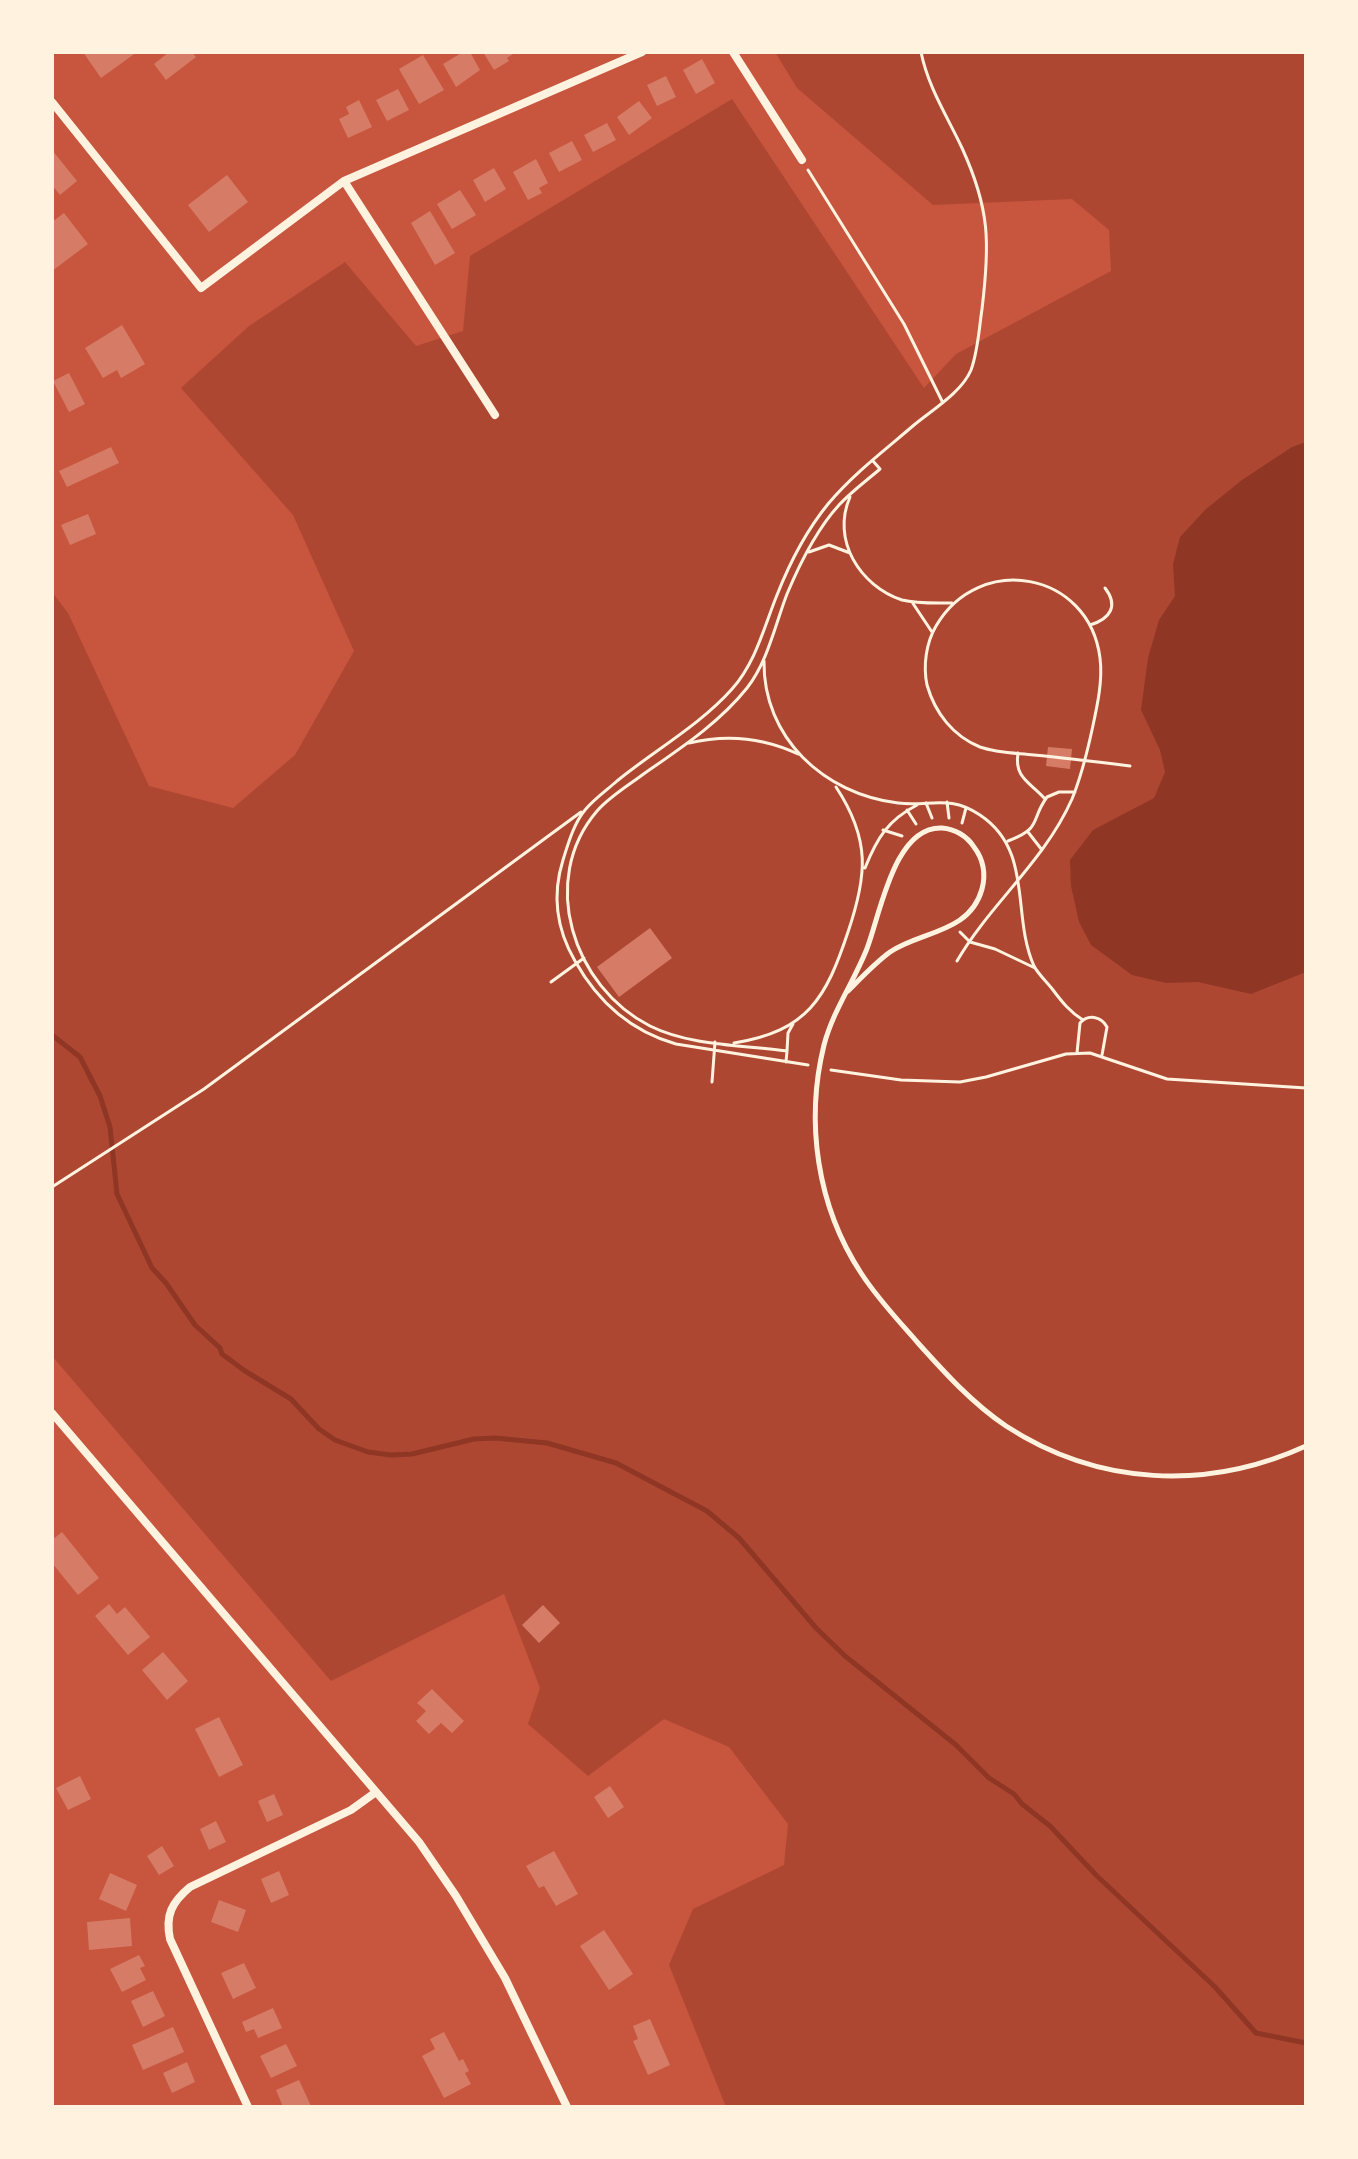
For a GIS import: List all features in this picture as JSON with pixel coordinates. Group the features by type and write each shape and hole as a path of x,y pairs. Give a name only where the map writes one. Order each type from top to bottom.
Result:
{"street":[{"path":"52,102 201,288 344,181 642,52"},
{"path":"733,52 802,160"},
{"path":"344,181 495,415"},
{"path":"52,1413 419,1842 456,1896 505,1978 567,2107"},
{"path":"248,2107 170,1939 170,1909 190,1887 351,1810 376,1792"}],"lane":[{"path":"848,991 892,951 953,925 975,905 984,882 982,862 970,841 959,833 937,829 913,839 897,862 866,951 829,1029 819,1067 815,1131 830,1209 844,1245 876,1294 933,1360 979,1406 1024,1438 1049,1450 1100,1469 1128,1474 1166,1478 1202,1476 1246,1468 1306,1446"}],"path":[{"path":"52,1187 204,1089 584,810 624,775 706,713 742,677 756,653 778,591 808,532 841,489 970,373 987,277 988,241 984,207 978,186 933,88 921,52"},
{"path":"802,160 904,324 942,401"},
{"path":"787,1051 680,1037 635,1017 607,991 584,958 570,925 566,902 568,870 577,844 608,800 687,743 730,707 755,677 806,554 825,523 851,494 880,469 873,461"},
{"path":"851,494 843,517 850,553 870,582 892,596 912,602 953,603"},
{"path":"806,554 829,545 850,553"},
{"path":"957,961 1042,850 1075,792 1088,747 1100,685 1100,656 1090,625 1076,607 1047,586 1016,579 985,584 953,603 932,633 926,656 926,680 935,705 953,729 980,746 1018,753 1045,756 1130,766"},
{"path":"1090,625 1105,618 1113,608 1113,599 1105,588"},
{"path":"912,602 932,633"},
{"path":"764,657 766,690 779,722 798,754"},
{"path":"687,743 739,737 769,742 798,754 834,784 884,801 919,804 947,802 966,808 988,821 1007,842 1019,882 1021,909 1035,968"},
{"path":"1018,753 1020,777 1045,799"},
{"path":"834,784 856,825 864,871"},
{"path":"1007,842 1028,832 1037,821 1045,799 1053,794 1075,792"},
{"path":"926,803 937,829"},
{"path":"786,1062 788,1033 817,1001 833,976 857,906 864,871 883,830 896,816 919,804"},
{"path":"959,833 966,808"},
{"path":"584,810 565,854 557,892 566,943 604,1002 631,1025 658,1039 714,1051 901,1080 960,1082 1077,1053 1102,1055 1167,1079 1306,1088"},
{"path":"907,810 921,834"},
{"path":"883,830 913,839"},
{"path":"1028,832 1042,850"},
{"path":"953,925 970,942 995,949 1035,968 1072,1013 1083,1020"},
{"path":"551,982 584,958"},
{"path":"1077,1053 1079,1029 1083,1020 1092,1017 1105,1023 1107,1033 1102,1055"},
{"path":"731,1044 758,1039 794,1023"},
{"path":"712,1082 715,1042"}],"shaded area":[{"path":"775,52 1306,52 1306,2107 726,2107 669,1965 693,1909 784,1865 788,1824 729,1747 664,1719 588,1776 528,1724 540,1688 504,1594 331,1681 52,1356 52,592 68,613 149,786 233,808 295,755 354,651 293,515 181,388 249,326 345,262 416,346 463,331 470,256 732,99 924,388 956,354 1111,271 1109,230 1072,199 933,205 797,88"},
{"path":"1306,442 1306,972 1251,994 1198,982 1166,983 1132,975 1091,945 1079,922 1071,886 1070,860 1093,830 1154,798 1165,772 1160,750 1141,710 1148,658 1159,620 1175,596 1173,564 1180,537 1206,509 1242,480 1292,447"}],"building":[{"path":"83,52 137,52 101,78"},
{"path":"169,52 192,52 196,57 166,80 154,64"},
{"path":"463,52 470,52 480,70 456,87 443,64"},
{"path":"483,52 516,52 507,58 509,61 494,70"},
{"path":"423,55 444,90 419,104 399,69"},
{"path":"702,59 715,83 696,94 683,70"},
{"path":"666,76 676,97 657,106 647,85"},
{"path":"398,89 409,110 387,121 376,100"},
{"path":"359,100 372,127 348,138 339,119 349,114 346,107"},
{"path":"639,101 652,118 629,135 617,117"},
{"path":"607,123 616,140 593,152 584,135"},
{"path":"572,141 582,160 559,172 549,153"},
{"path":"52,150 77,181 60,195 52,185"},
{"path":"536,159 548,183 539,188 542,193 528,200 513,172"},
{"path":"494,168 506,189 485,202 473,180"},
{"path":"227,175 248,202 209,232 188,205"},
{"path":"460,190 476,215 452,229 437,204"},
{"path":"430,211 455,253 435,265 411,223"},
{"path":"64,213 88,244 52,271 52,222"},
{"path":"122,325 145,364 121,378 117,370 103,378 85,348"},
{"path":"69,373 85,404 69,412 53,381"},
{"path":"111,447 119,463 67,487 59,471"},
{"path":"88,514 96,534 70,545 61,525"},
{"path":"1048,747 1072,749 1070,769 1046,766"},
{"path":"650,928 672,958 619,997 597,967"},
{"path":"62,1532 99,1578 78,1595 52,1563 52,1540"},
{"path":"109,1604 117,1614 125,1607 150,1637 128,1655 95,1616"},
{"path":"543,1605 560,1623 539,1643 522,1625"},
{"path":"163,1652 188,1681 167,1700 142,1670"},
{"path":"432,1689 464,1721 452,1733 441,1723 429,1734 416,1721 426,1711 417,1703"},
{"path":"219,1717 243,1765 219,1777 195,1729"},
{"path":"80,1776 91,1799 68,1810 56,1788"},
{"path":"610,1786 624,1807 608,1818 594,1797"},
{"path":"274,1794 283,1815 267,1822 258,1801"},
{"path":"216,1821 226,1842 209,1850 200,1829"},
{"path":"162,1846 174,1866 159,1875 147,1856"},
{"path":"554,1851 578,1894 556,1906 544,1886 539,1888 526,1866"},
{"path":"279,1871 289,1895 271,1903 261,1879"},
{"path":"110,1873 137,1885 126,1911 99,1899"},
{"path":"219,1900 246,1910 238,1932 211,1922"},
{"path":"130,1918 132,1946 89,1950 87,1922"},
{"path":"604,1930 633,1974 609,1990 580,1946"},
{"path":"139,1955 145,1966 140,1968 146,1980 122,1992 110,1969"},
{"path":"244,1963 256,1988 233,1999 221,1973"},
{"path":"153,1991 165,2016 143,2027 131,2001"},
{"path":"273,2008 282,2028 258,2038 254,2029 246,2032 242,2022"},
{"path":"650,2019 670,2065 648,2075 633,2041 638,2039 633,2026"},
{"path":"173,2027 184,2052 143,2070 132,2045"},
{"path":"444,2032 459,2061 463,2059 471,2084 444,2098 422,2056 435,2049 430,2039"},
{"path":"286,2044 297,2066 271,2078 260,2056"},
{"path":"187,2062 195,2082 172,2093 163,2073"},
{"path":"299,2080 311,2106 283,2107 276,2090"}],"waterway":[{"path":"52,1035 80,1057 100,1096 110,1127 117,1194 152,1268 195,1325 220,1348 222,1354 291,1399 319,1429 335,1440 368,1452 412,1454 474,1439 547,1443 616,1463 707,1511 739,1538 816,1628 845,1656 1050,1826 1096,1875 1215,1987 1256,2033 1306,2043"}]}
